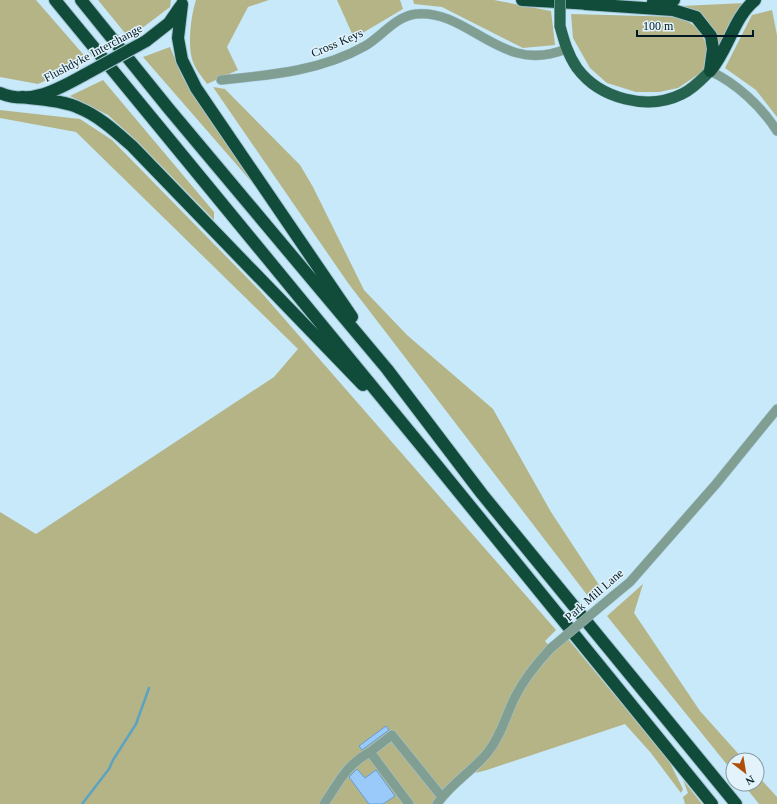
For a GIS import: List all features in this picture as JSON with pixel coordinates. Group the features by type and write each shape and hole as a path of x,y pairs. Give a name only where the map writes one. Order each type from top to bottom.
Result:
{"highway":[{"path":"55,0 423,448 712,804"},
{"path":"81,0 169,109 387,369 482,494 736,804"},
{"path":"522,0 673,10 696,17 711,36 713,49 710,71"},
{"path":"586,4 674,0"},
{"path":"710,71 720,59 739,18 748,6 755,0"},
{"path":"182,2 178,38 182,60 196,88 387,369"},
{"name":"Flushdyke Interchange","path":"1,94 22,97 50,92 84,75 146,41 168,23 182,2"},
{"path":"22,97 66,103 90,113 116,132 423,448"}],"main road":[{"path":"560,0 560,26 566,48 578,69 593,84 619,97 640,102 659,101 682,94 700,81 710,71"}],"street":[{"name":"Cross Keys","path":"221,80 304,70 331,61 366,46 397,22 414,14 439,16 496,45 516,53 539,56 554,54 566,48"},
{"path":"710,71 724,77 750,99 777,131"},
{"name":"Park Mill Lane","path":"440,800 451,787 479,763 489,751 497,738 515,697 537,662 551,648 630,582 716,484 777,409"},
{"path":"324,804 339,783 342,774 361,757 370,752 392,734 440,800"},
{"path":"370,752 409,804"}],"green space":[{"path":"0,0 36,0 89,61 38,84 0,77"},
{"path":"98,0 171,0 170,7 129,38"},
{"path":"196,0 269,0 248,7 227,47 238,70 207,84 196,68 191,56 190,31"},
{"path":"337,0 400,0 403,9 354,38"},
{"path":"413,0 494,0 551,11 555,45 523,48 442,7 414,4"},
{"path":"745,3 717,55 700,15 681,6"},
{"path":"772,10 777,35 777,117 756,90 725,68 752,15"},
{"path":"571,14 681,17 699,29 707,46 705,70 678,88 659,92 636,92 607,83 590,68 573,38"},
{"path":"170,47 183,78 262,194 143,57"},
{"path":"103,80 214,212 214,220 137,141 108,115 70,96"},
{"path":"213,87 225,89 300,165 313,187 364,290 407,335 493,409 551,512 601,588 591,600 348,283"},
{"path":"0,110 80,119 112,140 260,291 556,630 545,641 551,648 537,662 497,738 437,804 0,804 0,512 36,534 274,377 298,349 76,132 0,118"},
{"path":"643,584 634,613 700,711 737,752 725,752 725,762 607,616"},
{"path":"568,639 669,761 683,789 681,793 651,753 625,724 475,773 493,751 517,701 529,681 543,663"},
{"path":"683,780 702,804 685,804 683,797 688,793"},
{"path":"765,784 777,797 777,804 759,804 749,792 765,792"}],"building":[{"path":"386,726 389,730 362,750 359,746"},
{"path":"357,769 365,778 376,770 395,796 383,804 369,804 349,777"}],"waterway":[{"path":"82,804 109,769 113,760 136,724 149,688"}]}
